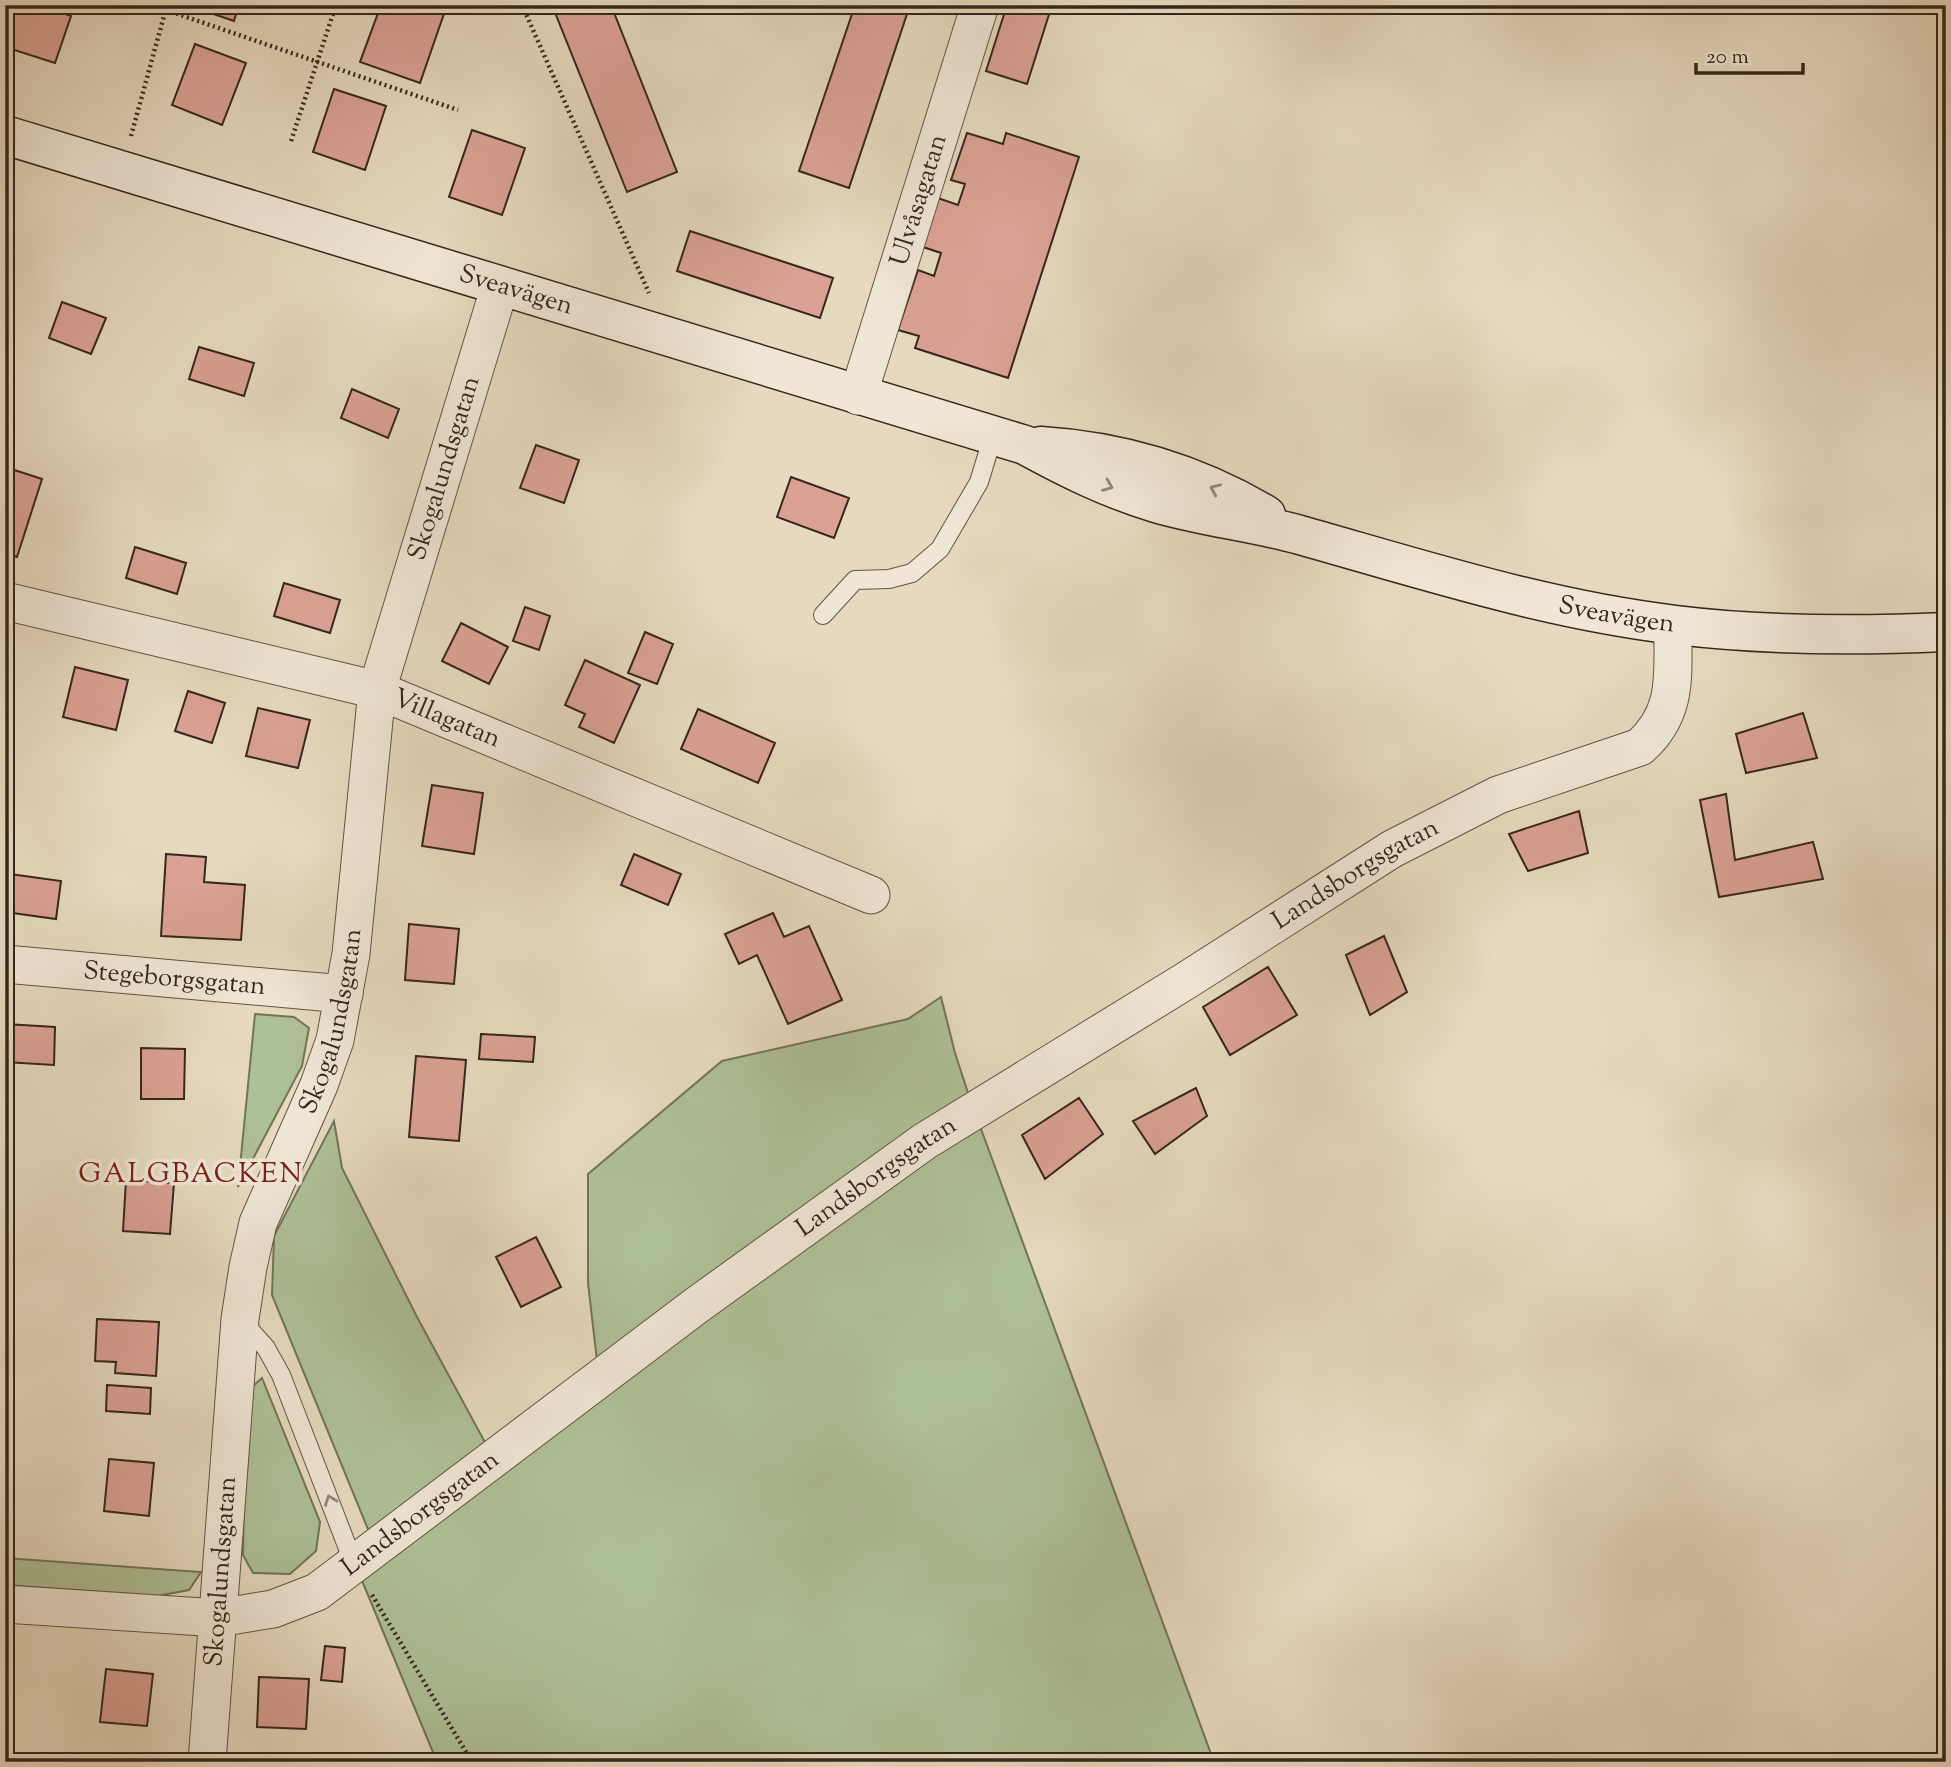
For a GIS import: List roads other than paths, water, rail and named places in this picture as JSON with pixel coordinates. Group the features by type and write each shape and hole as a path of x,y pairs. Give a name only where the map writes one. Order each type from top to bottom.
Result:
{"main road":[{"name":"Sveavägen","path":"5,135 1009,441 1077,473 1135,496 1212,517 1296,534 1497,591 1673,625 1789,634 1870,636 1946,632"}],"street":[{"name":"Ulvåsagatan","path":"858,396 980,5"},
{"name":"Skogalundsgatan","path":"207,1762 240,1319 248,1267 258,1223 319,1086 335,1040 351,954 377,690 500,286"},
{"name":"Villagatan","path":"5,601 377,690 871,895"},
{"name":"Landsborgsgatan","path":"5,1604 218,1618 272,1609 317,1591 697,1305 925,1141 1187,980 1392,849 1498,795 1640,747 1656,734 1672,693 1673,625"},
{"name":"Stegeborgsgatan","path":"5,964 344,995"}],"lane":[{"path":"823,615 855,580 889,579 912,573 940,549 979,482 1009,441"},
{"path":"240,1319 266,1348 281,1375 354,1564"}],"district":[{"name":"GALGBACKEN","path":"191,1175"}]}
